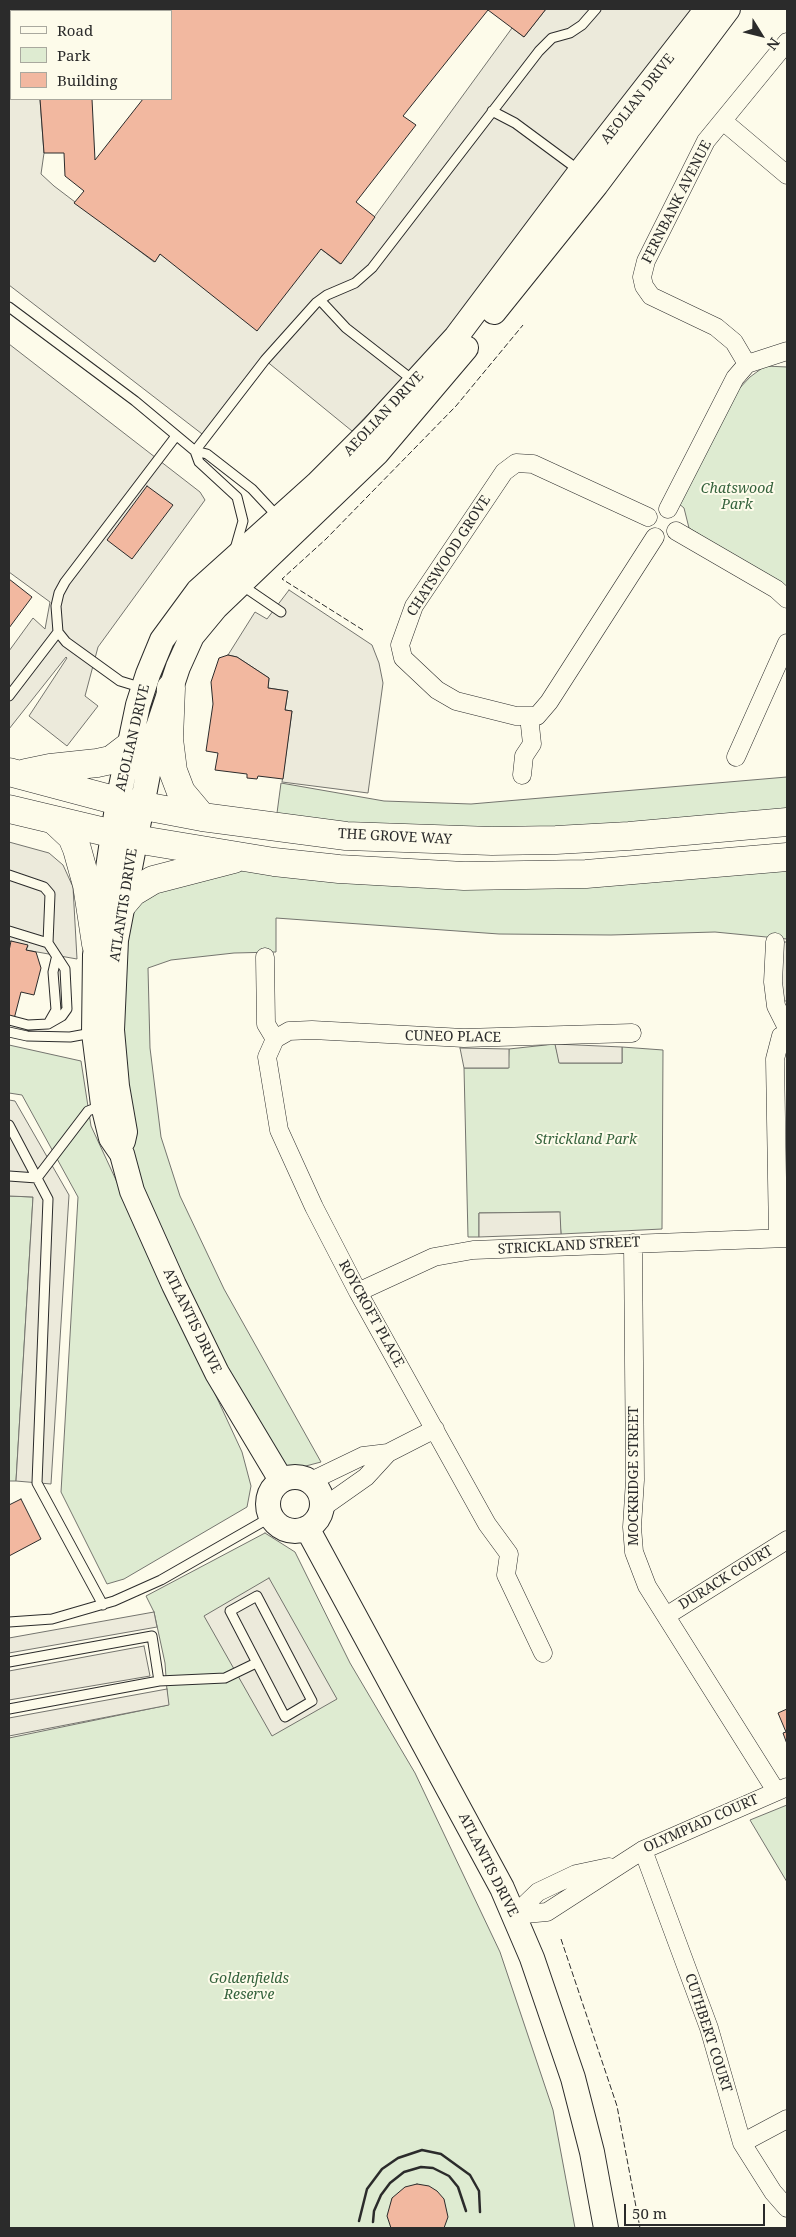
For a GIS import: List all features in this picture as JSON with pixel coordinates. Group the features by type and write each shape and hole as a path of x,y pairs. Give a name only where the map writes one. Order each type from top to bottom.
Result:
{"main road":[{"path":"171,688 169,739 173,771 182,792 202,818"},
{"path":"13,773 111,760 128,747"},
{"name":"THE GROVE WAY","path":"13,773 129,803 202,818 346,836 492,841 630,836 787,822"},
{"path":"9,809 124,837 243,857 339,869 464,876 586,874 787,857"},
{"path":"55,821 72,838 77,849 87,885 96,944"},
{"path":"122,905 133,892 153,880 243,857"}],"street":[{"name":"AEOLIAN DRIVE","path":"422,388 456,337 580,172 707,9"},
{"name":"AEOLIAN DRIVE","path":"124,837 129,803 128,747 143,688 162,640 198,591 231,573 286,527 338,464 422,388 596,185 728,9"},
{"name":"FERNBANK AVENUE","path":"753,361 716,327 651,296 644,286 642,277 646,261 706,141 787,42"},
{"path":"723,120 787,175"},
{"path":"668,509 735,378 753,361 787,351"},
{"path":"753,361 787,361"},
{"name":"CHATSWOOD GROVE","path":"529,716 516,716 456,701 437,690 403,658 400,645 403,632 414,606 504,472 516,463 534,464 648,517"},
{"path":"661,508 668,509 678,520 676,531 667,538 655,537 648,528 648,517 653,511 661,508"},
{"path":"676,531 776,589 787,599"},
{"path":"522,775 524,756 532,744 529,716 537,716 549,702 655,537"},
{"name":"AEOLIAN DRIVE","path":"129,803 192,636 216,607 231,573"},
{"path":"736,757 787,643"},
{"name":"ATLANTIS DRIVE","path":"122,1154 124,1132 117,1086 103,1032 122,905 124,837"},
{"name":"ATLANTIS DRIVE","path":"124,837 96,944 103,1032 103,1105 111,1138 122,1154 132,1191 174,1285 217,1372 281,1480"},
{"path":"775,942 774,982 776,1006 787,1028"},
{"path":"265,957 266,1024 275,1038"},
{"name":"CUNEO PLACE","path":"275,1038 289,1031 312,1030 464,1038 632,1033"},
{"path":"783,1237 775,1059 781,1036 787,1034"},
{"name":"ROYCROFT PLACE","path":"275,1038 267,1057 279,1130 314,1207 358,1292 487,1524 510,1554 506,1575 543,1653"},
{"name":"STRICKLAND STREET","path":"358,1292 434,1257 473,1250 783,1237"},
{"name":"MOCKRIDGE STREET","path":"632,1243 635,1480 632,1527 634,1552 647,1586 782,1789"},
{"path":"311,1481 363,1456 388,1453 434,1429"},
{"path":"322,1508 366,1478 388,1453"},
{"path":"291,1476 298,1476 311,1481 318,1488 322,1499 322,1508 317,1520 307,1528 299,1531 288,1530 278,1526 271,1517 268,1498 273,1487 281,1480 291,1476"},
{"name":"ATLANTIS DRIVE","path":"307,1528 502,1888 514,1915 532,1958 573,2078 592,2152 606,2228"},
{"name":"DURACK COURT","path":"666,1616 787,1540"},
{"name":"OLYMPIAD COURT","path":"514,1915 547,1912 643,1850 782,1789"},
{"name":"CUTHBERT COURT","path":"643,1850 709,2028 742,2143 773,2192 787,2208"},
{"path":"742,2143 787,2120"}],"lane":[{"path":"195,451 265,360 320,300 355,283 372,268 539,51 552,38 570,33 582,25 596,9"},
{"path":"492,111 515,122 580,172"},
{"path":"320,300 346,328 422,388"},
{"path":"9,307 135,401 195,451 207,454 252,489 286,527"},
{"path":"143,688 120,681 66,642 58,632 56,606 59,593 176,436"},
{"path":"195,451 199,462 237,496 243,521 231,573 281,612"},
{"path":"9,696 58,632"},
{"path":"9,875 44,886 50,894 48,944 56,959 65,970 67,1010 62,1016 48,1024 28,1026 9,1020"},
{"path":"9,932 48,944"},
{"path":"9,1032 26,1036 70,1037 103,1032"},
{"path":"37,1178 88,1111 103,1105"},
{"path":"9,1125 48,1199 37,1483 103,1605"},
{"path":"9,1176 37,1178"},
{"path":"9,1622 52,1619 103,1605 161,1580 271,1517"},
{"path":"257,1596 312,1700 285,1717 256,1663 230,1611 257,1596"},
{"path":"9,1662 152,1636 159,1681"},
{"path":"9,1709 159,1681 225,1678 256,1663"}],"green space":[{"name":"Chatswood Park","path":"765,366 787,367 787,589 689,528 684,508 678,503 736,392 750,377"},
{"path":"787,777 787,822 567,840 275,828 281,783 384,801 471,804"},
{"path":"243,857 339,869 787,858 787,939 715,932 611,935 499,934 276,918 276,952 234,953 171,960 148,968 150,1048 161,1137 180,1196 224,1289 321,1462 302,1467 281,1480 132,1191 115,904"},
{"name":"Strickland Park","path":"555,1044 560,1063 622,1063 622,1047 663,1050 662,1229 561,1234 559,1212 479,1213 479,1237 468,1237 464,1068 508,1068 509,1049"},
{"path":"9,1045 81,1061 91,1126 242,1452 251,1486 247,1507 124,1579 107,1584 61,1492 78,1197 22,1095 9,1093"},
{"path":"9,1196 33,1197 16,1481 9,1481"},
{"name":"Goldenfields Reserve","path":"265,1533 295,1552 350,1663 415,1773 500,1952 553,2110 575,2228 9,2228 9,1738 168,1705 165,1663 154,1612 146,1596"},
{"path":"787,1805 787,1882 750,1820"}],"shaded area":[{"path":"9,9 38,9 10,10 10,100 40,100 44,153 41,174 54,186 154,262 160,254 321,249 340,264 512,28 524,37 546,9 693,9 444,335 352,431 265,360 206,437 9,285"},
{"path":"9,344 200,492 205,500 98,647 85,696 98,706 67,746 29,716 66,657 9,729 9,651 33,618 45,629 50,602 9,572"},
{"path":"289,590 372,645 379,663 383,683 368,793 282,782 292,711 285,710 288,691 268,688 269,678 237,657 228,655 255,612 267,619"},
{"path":"9,842 49,853 63,865 73,887 77,959 26,950 28,946 9,941"},
{"path":"775,942 787,942 787,1001 776,1001"},
{"path":"555,1044 622,1047 622,1063 559,1063"},
{"path":"460,1048 509,1049 509,1068 464,1068"},
{"path":"9,1100 15,1101 69,1195 51,1484 16,1481 33,1197 9,1196"},
{"path":"560,1212 561,1234 479,1237 479,1213"},
{"path":"269,1578 337,1699 272,1736 204,1616"},
{"path":"154,1612 157,1627 9,1653 9,1638"},
{"path":"144,1646 150,1676 9,1700 9,1671"},
{"path":"167,1689 169,1705 9,1736 9,1718"}],"building":[{"path":"546,9 524,37 488,10 403,116 416,125 356,202 375,217 341,264 321,249 257,331 160,254 155,262 74,203 84,191 65,176 64,153 44,153 40,100 92,100 95,160 142,100 172,100 172,10 84,10"},
{"path":"147,486 173,505 132,559 107,540"},
{"path":"9,579 32,597 9,628"},
{"path":"228,655 237,657 269,678 268,688 288,691 285,710 292,711 283,779 258,776 257,779 247,778 247,774 215,770 218,753 206,751 213,704 211,682 219,658"},
{"path":"11,941 28,945 26,950 36,952 41,968 34,995 21,992 14,1019 9,1017 9,951"},
{"path":"21,1499 41,1539 9,1556 9,1505"},
{"path":"787,1709 787,1744 783,1733 786,1732 778,1713"},
{"path":"417,2184 429,2186 444,2199 448,2217 444,2228 391,2228 387,2216 392,2198 405,2187"}],"fence":[{"path":"363,630 282,579 326,539 456,406 523,325"},
{"path":"561,1939 617,2106 640,2228"}],"wall":[{"path":"359,2221 367,2189 382,2169 398,2158 422,2150 441,2154 470,2175 479,2191 480,2212"},
{"path":"373,2222 374,2211 381,2195 390,2183 404,2172 421,2167 433,2168 449,2176 458,2187 466,2211"}]}
